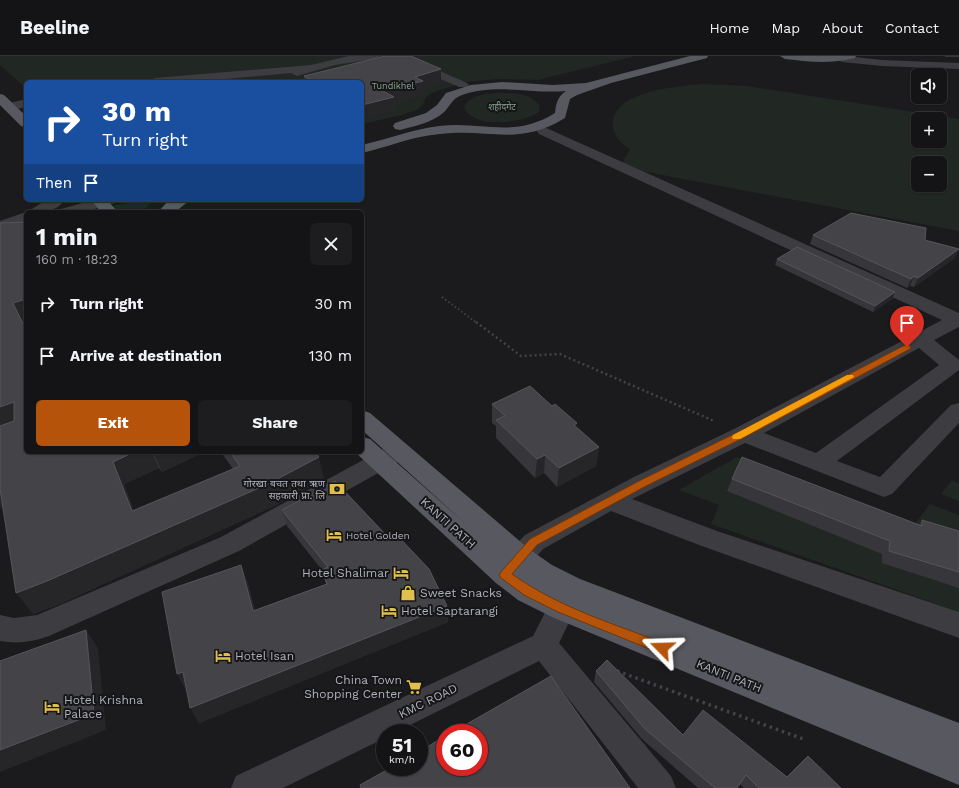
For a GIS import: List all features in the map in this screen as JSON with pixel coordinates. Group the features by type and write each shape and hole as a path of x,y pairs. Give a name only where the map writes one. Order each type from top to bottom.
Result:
{"main road":[{"path":"364,148 429,132 448,129 486,132 516,131 536,128 550,123 561,115 564,98 569,93 589,86 703,56"},
{"path":"786,56 812,59 846,57"},
{"path":"390,129 410,124 439,111 446,98 459,91 474,87 511,85 558,88 589,86"},
{"path":"0,98 24,121"},
{"path":"168,210 177,202"},
{"path":"364,421 390,457 513,566 543,572 570,587 959,738"},
{"path":"364,446 390,457"},
{"name":"KANTI PATH","path":"513,566 528,592 562,608 959,769"}],"street":[{"path":"277,80 310,68 359,57 375,56"},
{"path":"393,56 463,85"},
{"path":"921,65 926,62 930,56"},
{"path":"846,57 921,65 959,66"},
{"path":"177,80 310,68"},
{"path":"9,107 24,103"},
{"path":"544,131 958,320"},
{"path":"41,210 55,202"},
{"path":"76,210 105,204"},
{"path":"2,226 24,222"},
{"path":"513,566 534,542 610,501 744,434 958,320"},
{"path":"818,463 956,366 921,340"},
{"path":"744,434 884,488 959,410"},
{"path":"0,628 14,631 39,627 222,547 390,457"},
{"path":"610,501 708,538 959,625"},
{"path":"562,608 543,644 659,788"},
{"name":"KMC ROAD","path":"248,788 543,644"}],"path":[{"path":"442,296 522,356 560,354 744,434"},
{"path":"610,669 811,742"}],"green space":[{"name":"Tundikhel","path":"0,56 635,56 538,80 497,79 465,82 434,92 426,97 422,106 416,110 402,115 364,124 364,80 24,80 24,86 0,65"},
{"path":"702,84 747,86 914,112 911,112 911,148 947,148 947,117 959,119 959,231 620,167 630,149 618,139 614,133 613,125 615,114 623,105 634,98 648,92 678,86"},
{"name":"शहीदगेट","path":"496,93 520,94 531,98 540,106 539,112 522,119 487,122 477,119 469,114 464,107 474,98"},
{"path":"129,202 153,202 143,210 115,210 112,206"},
{"path":"737,457 914,525 930,504 959,515 959,612 711,524 719,505 679,490"},
{"path":"952,480 959,484 959,501 941,494"}],"building":[{"path":"385,56 411,56 441,69 415,77 423,81 383,91 394,97 364,104 364,80 311,80 304,76"},
{"path":"851,213 926,228 925,240 959,249 918,278 914,276 911,279 813,235"},
{"path":"24,222 24,300 13,303 24,326 24,454 130,454 113,462 132,511 240,466 231,454 317,454 319,457 266,485 47,581 16,593 0,489 0,426 14,421 14,402 0,407 0,223"},
{"path":"797,247 895,292 875,306 777,259"},
{"path":"530,386 552,406 555,404 577,423 574,425 599,447 559,468 545,455 537,459 496,420 505,416 492,404"},
{"path":"742,457 922,526 922,520 959,531 959,572 889,551 890,541 732,479"},
{"path":"335,481 387,536 395,533 429,569 447,606 190,708 183,672 177,674 162,592 241,565 253,611 327,584 322,570 328,567 282,510"},
{"name":"Hotel Krishna Palace","path":"86,630 94,714 0,750 0,661"},
{"path":"607,660 683,735 703,710 787,777 808,756 841,788 759,788 746,775 737,788 715,788 645,729 596,671"},
{"path":"551,676 630,788 361,788 360,785 376,776 428,776 428,746 436,742 436,776 488,776 488,724 467,724"}],"slow traffic":[{"path":"737,437 850,377"}],"place":[{"name":"गोरखा बचत तथा ऋण सहकारी प्रा. लि","path":"337,489"},
{"name":"Hotel Golden","path":"334,535"},
{"name":"Hotel Shalimar","path":"401,573"},
{"name":"Sweet Snacks","path":"408,593"},
{"name":"Hotel Saptarangi","path":"389,611"},
{"name":"Hotel Isan","path":"223,656"},
{"name":"China Town Shopping Center","path":"414,687"},
{"name":"Hotel Krishna Palace","path":"52,707"}],"route":[{"path":"662,648 562,608 528,592 505,575 534,542 642,483 744,434 907,347"}]}
